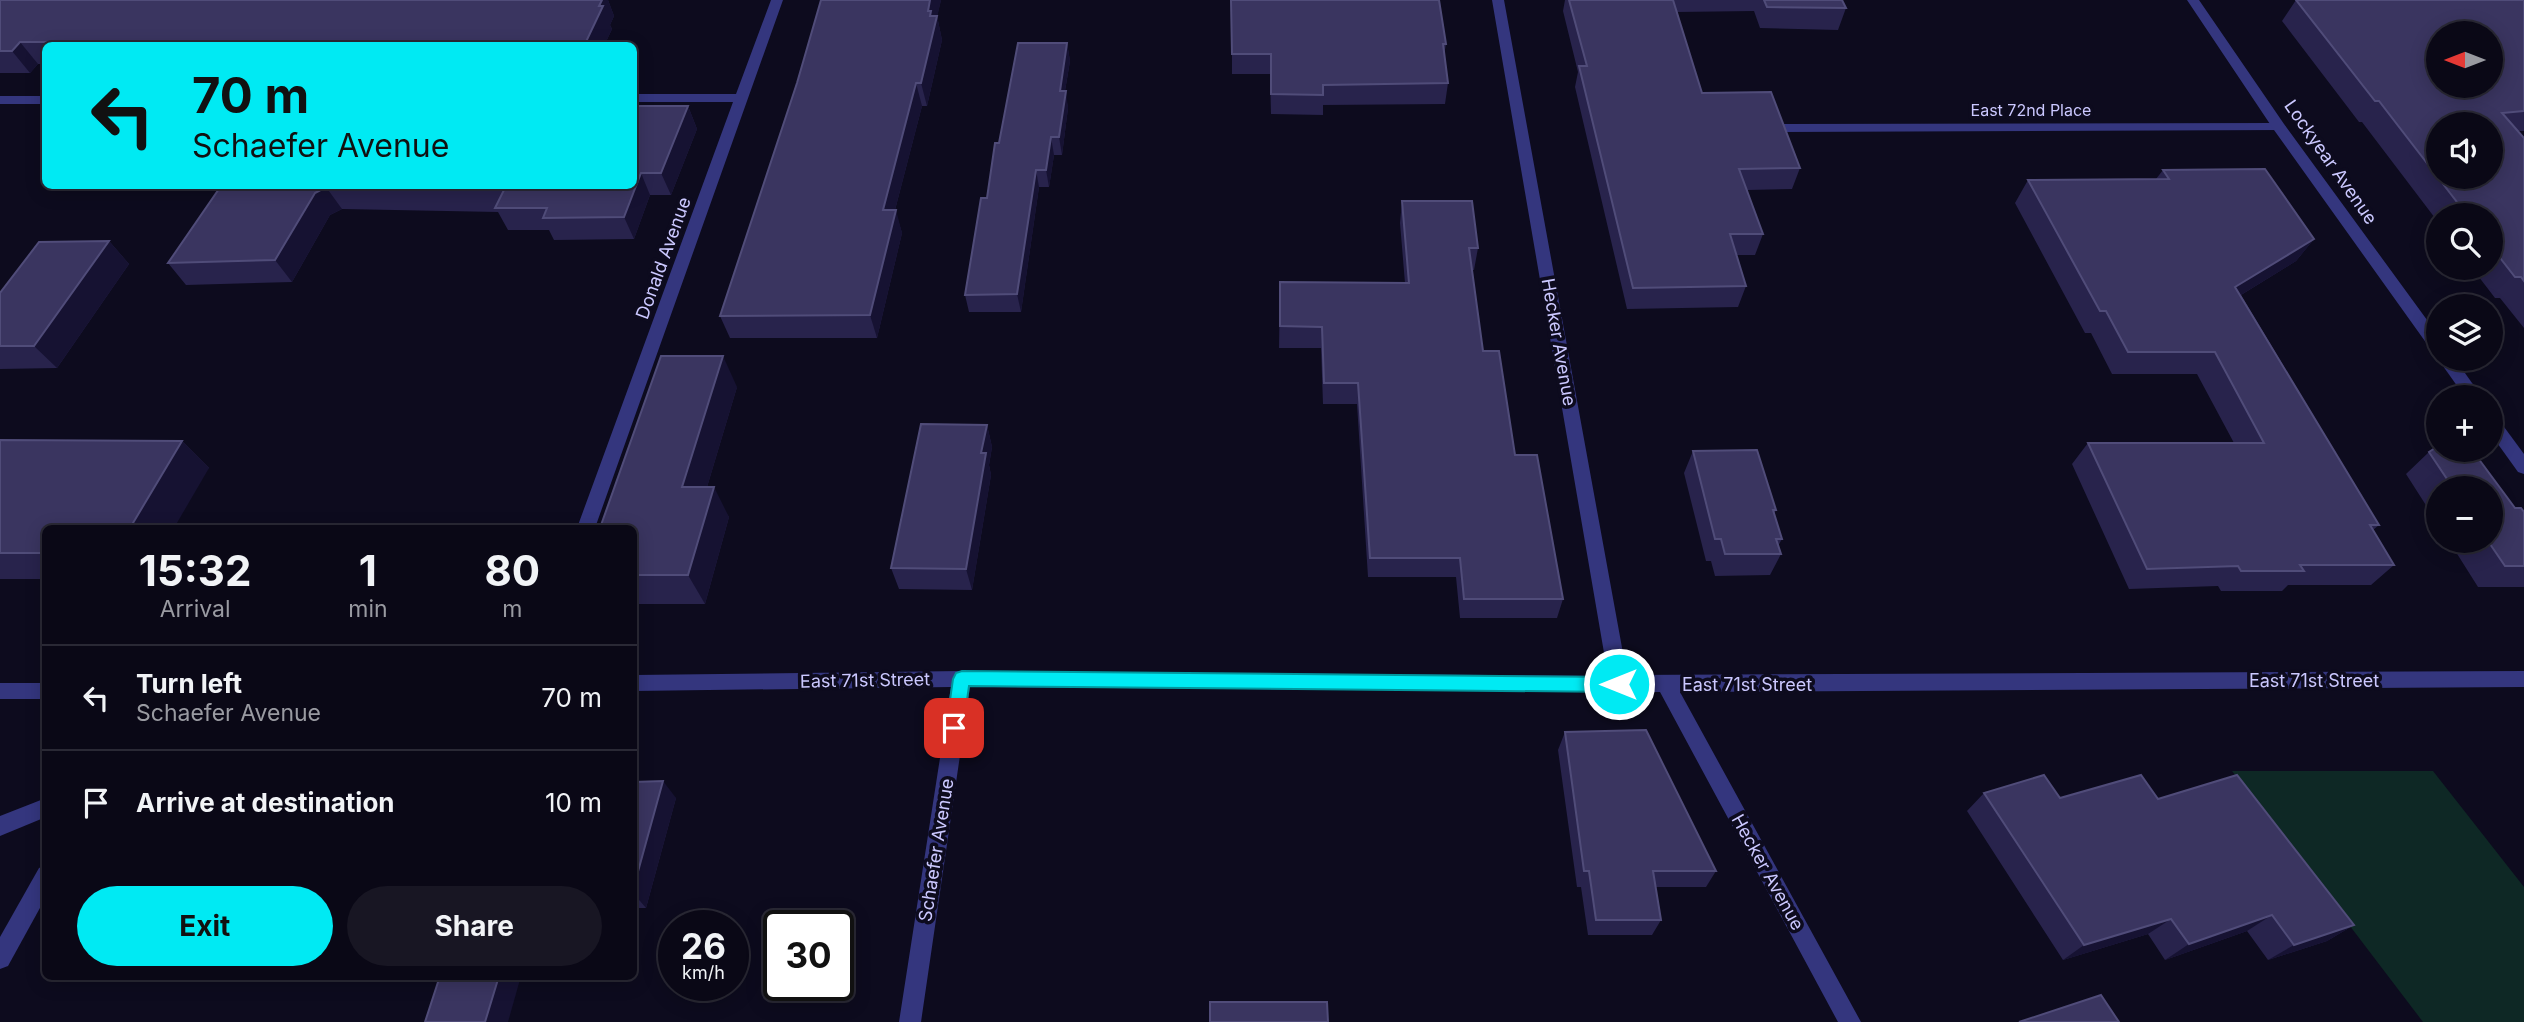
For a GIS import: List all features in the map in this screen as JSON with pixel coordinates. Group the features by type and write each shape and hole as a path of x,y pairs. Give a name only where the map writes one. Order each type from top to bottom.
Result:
{"street":[{"name":"Donald Avenue","path":"587,525 777,0"},
{"name":"Hecker Avenue","path":"1498,0 1619,684"},
{"name":"Lockyear Avenue","path":"2193,0 2279,127 2426,330"},
{"path":"637,98 742,98"},
{"path":"0,100 42,100"},
{"name":"East 72nd Place","path":"1784,128 2279,127"},
{"path":"2503,438 2524,467"},
{"name":"East 71st Street","path":"637,683 962,679 1619,684 2524,679"},
{"name":"Schaefer Avenue","path":"910,1022 962,679"},
{"name":"Hecker Avenue","path":"1666,684 1850,1022"},
{"path":"0,691 42,691"},
{"path":"0,827 42,809"},
{"path":"0,958 42,882"}],"green space":[{"path":"2232,771 2433,771 2524,887 2524,1022 2423,1022"}],"building":[{"path":"0,0 602,0 599,6 603,6 586,42 20,42 12,51 0,51"},
{"path":"821,0 930,0 930,16 937,16 921,83 916,83 883,210 896,210 870,315 720,316 797,83"},
{"path":"1231,0 1439,0 1446,44 1443,44 1448,83 1323,85 1323,95 1271,94 1271,54 1232,54"},
{"path":"1569,0 1673,0 1702,93 1771,92 1800,168 1739,169 1763,234 1730,234 1746,286 1633,288 1579,66 1587,66"},
{"path":"1764,0 1842,0 1846,8 1767,7"},
{"path":"2296,0 2524,0 2524,111 2426,112 2426,162 2379,101 2375,101"},
{"path":"1018,43 1067,43 1060,91 1066,91 1059,137 1051,137 1046,170 1036,170 1017,294 965,295 981,198 987,198 995,143 999,143"},
{"path":"637,106 688,106 661,173 641,173 637,183"},
{"path":"2503,114 2524,138 2524,281 2521,277 2515,277 2503,262 2503,203 2458,203 2447,189 2503,189"},
{"path":"2265,169 2314,239 2235,287 2379,525 2370,525 2394,565 2300,565 2304,571 2241,571 2238,566 2147,569 2088,443 2264,443 2215,352 2128,352 2106,311 2100,311 2028,180 2169,179 2163,170"},
{"path":"219,189 322,189 315,193 275,260 168,263"},
{"path":"445,189 635,189 624,217 543,218 547,208 495,208 504,190"},
{"path":"1402,201 1472,201 1478,248 1469,248 1483,351 1499,351 1515,455 1537,455 1563,599 1464,599 1460,558 1370,558 1358,383 1324,383 1322,327 1280,326 1280,282 1409,283"},
{"path":"109,241 34,346 0,346 0,293 39,242"},
{"path":"661,356 723,356 682,487 714,487 688,575 637,575 637,525 601,525"},
{"path":"921,424 987,425 981,453 986,453 966,569 891,568"},
{"path":"0,440 182,441 132,525 42,525 42,553 0,553"},
{"path":"1757,450 1776,510 1773,510 1782,539 1776,539 1781,554 1725,554 1721,539 1715,539 1693,451"},
{"path":"2436,462 2481,462 2491,476 2445,476"},
{"path":"2503,492 2515,508 2521,508 2524,512 2524,566 2505,566 2496,553 2503,553"},
{"path":"1646,730 1716,871 1653,871 1661,920 1596,920 1589,871 1584,871 1565,732"},
{"path":"2044,775 2060,798 2141,775 2158,799 2237,775 2354,925 2294,945 2272,915 2189,944 2171,919 2084,945 1984,793"},
{"path":"663,781 637,875 637,782"},
{"path":"439,980 498,980 485,1022 425,1022"},
{"path":"2101,995 2119,1022 2019,1022"},
{"path":"1210,1002 1327,1002 1328,1022 1210,1022"}],"route":[{"path":"954,728 962,679 1619,684"}]}
